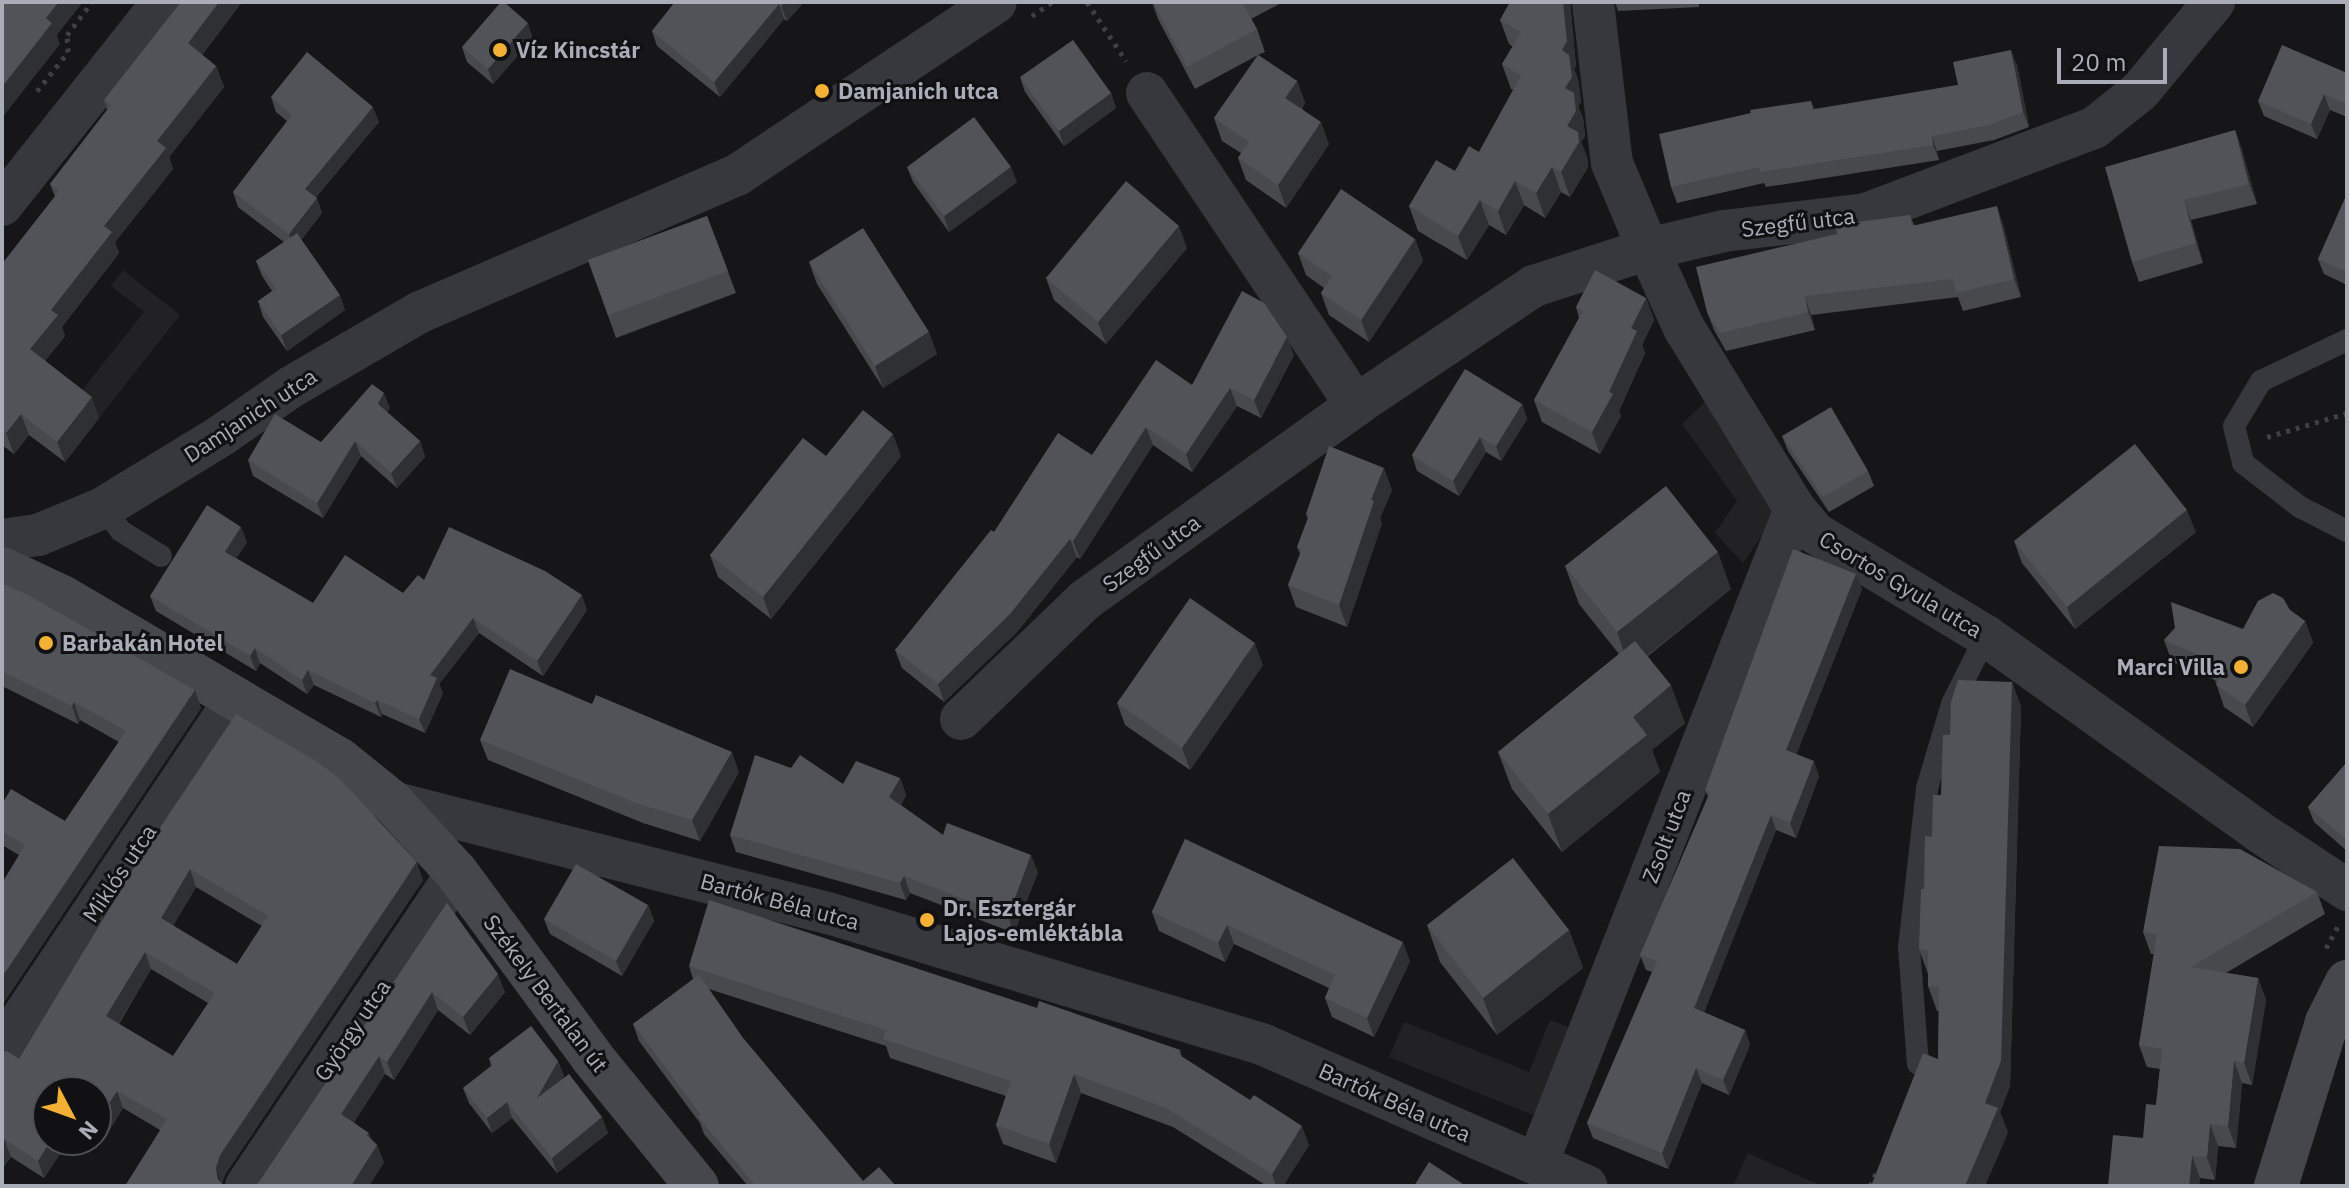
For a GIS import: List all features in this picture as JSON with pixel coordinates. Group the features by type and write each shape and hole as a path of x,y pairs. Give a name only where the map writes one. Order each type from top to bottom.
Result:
{"street":[{"path":"2,205 163,2"},
{"name":"Damjanich utca","path":"2,540 38,535 103,508 222,435 291,387 418,313 737,175 996,2"},
{"name":"Csortos Gyula utca","path":"1593,2 1612,163 1684,328 1795,509 1815,533 1986,636 2258,831 2347,890"},
{"name":"Szegfű utca","path":"961,719 1085,600 1356,405 1534,286 1648,249 1724,231 1866,214 2094,128 2140,91 2214,2"},
{"path":"1147,93 1356,405"},
{"name":"Zsolt utca","path":"1537,1164 1795,509"},
{"name":"Bartók Béla utca","path":"2,569 62,597 340,760 392,802 828,913 1264,1045 1586,1186"},
{"name":"Miklós utca","path":"2,1048 236,699"},
{"name":"Székely Bertalan út","path":"392,802 457,873 592,1057 697,1186"},
{"name":"György utca","path":"246,1186 457,873"},
{"path":"2276,1186 2327,1022 2347,982"}],"lane":[{"path":"2347,340 2261,381 2234,426 2243,463 2300,507 2347,531"},
{"path":"103,508 121,531 161,556"},
{"path":"1918,1064 1909,947 1927,788 1952,704 1986,636"}],"path":[{"path":"33,97 68,52 67,35 92,2"},
{"path":"1087,2 1147,93"},
{"path":"56,26 67,35"},
{"path":"2265,437 2347,413"},
{"path":"1870,1186 1882,1159"}],"shaded area":[{"path":"123,270 180,315 99,418 75,399 144,312 111,286"},
{"path":"1711,396 1782,507 1743,563 1715,533 1737,501 1682,424"},
{"path":"1550,1020 1579,1031 1543,1119 1389,1057 1404,1022 1529,1072"},
{"path":"1748,1153 1822,1186 1733,1186"}],"building":[{"path":"2,2 59,2 46,18 52,23 2,87"},
{"path":"181,2 219,2 188,43 216,66 157,141 166,148 104,226 112,232 51,310 58,315 30,349 92,397 57,442 21,414 6,433 2,430 2,264 59,191 50,184 111,105 104,100"},
{"path":"501,2 528,23 488,69 462,47"},
{"path":"675,2 785,2 781,6 779,4 714,82 652,31"},
{"path":"1153,2 1242,2 1257,29 1187,67"},
{"path":"1510,2 1563,2 1567,41 1562,50 1569,55 1572,77 1565,88 1574,93 1576,111 1567,126 1578,132 1579,142 1561,172 1552,167 1536,193 1515,181 1498,211 1480,200 1458,236 1409,206 1436,160 1455,171 1469,146 1479,152 1521,76 1502,64 1521,32 1500,20"},
{"path":"1073,40 1111,93 1059,131 1020,77"},
{"path":"2282,45 2347,73 2347,104 2324,94 2311,124 2258,101"},
{"path":"2011,50 2023,112 1989,125 1932,136 1933,145 1760,172 1759,167 1671,187 1659,134 1751,113 1750,110 1811,101 1812,110 1958,85 1953,62"},
{"path":"307,52 373,107 305,189 317,198 289,234 233,192 292,115 271,97"},
{"path":"1258,55 1297,81 1285,98 1321,122 1278,185 1238,158 1249,142 1214,118"},
{"path":"974,117 1011,167 944,216 907,167"},
{"path":"2235,130 2249,184 2184,200 2196,243 2132,262 2105,167"},
{"path":"1126,181 1179,226 1098,322 1046,278"},
{"path":"1341,189 1415,239 1361,320 1321,293 1332,276 1298,253"},
{"path":"2347,199 2347,272 2318,259"},
{"path":"1997,206 2014,279 1956,293 1953,279 1805,296 1808,312 1720,333 1707,312 1696,267 1837,234 1836,225 1910,215 1912,226"},
{"path":"707,216 728,271 608,315 588,260"},
{"path":"863,228 929,332 875,366 809,262"},
{"path":"297,233 340,295 281,335 258,301 276,289 256,261"},
{"path":"1595,270 1646,298 1631,328 1637,331 1609,392 1613,394 1592,432 1534,400 1583,311 1576,307"},
{"path":"1242,291 1264,303 1287,337 1254,400 1230,388 1186,454 1146,427 1073,541 1070,539 1010,614 938,684 895,650 991,530 994,532 1058,433 1092,455 1156,360 1192,385"},
{"path":"1465,369 1522,404 1496,446 1480,437 1453,481 1412,455"},
{"path":"372,384 384,393 378,404 420,441 391,473 355,441 317,503 248,460 275,414 321,442"},
{"path":"1831,407 1868,471 1823,497 1782,436"},
{"path":"863,410 893,434 763,597 710,555 803,438 826,456"},
{"path":"2135,444 2187,510 2067,607 2014,541"},
{"path":"1329,446 1384,468 1339,605 1288,585 1302,549 1297,547"},
{"path":"1666,486 1718,552 1617,632 1565,566"},
{"path":"207,505 241,527 225,552 313,603 345,555 403,593 418,575 424,580 449,527 545,571 582,595 537,661 473,618 430,675 437,678 419,719 377,700 375,703 308,670 302,680 255,648 250,656 150,596"},
{"path":"1793,549 1856,574 1786,750 1814,761 1790,823 1771,815 1694,1008 1745,1030 1723,1080 1696,1068 1662,1153 1587,1123 1657,961 1640,955 1710,792 1705,790"},
{"path":"2,583 195,690 2,977 2,883 25,845 2,831 2,804 11,789 65,821 126,731 74,702 72,706 2,671"},
{"path":"2273,593 2283,598 2290,610 2305,621 2245,705 2216,685 2220,679 2212,674 2217,663 2164,640 2175,628 2171,602 2243,629 2258,601"},
{"path":"1190,598 1255,643 1182,748 1117,703"},
{"path":"1635,641 1671,685 1633,717 1647,735 1548,814 1498,752"},
{"path":"510,669 592,704 596,695 732,752 692,820 636,803 480,740"},
{"path":"1958,680 2012,682 2001,1061 1985,1103 1998,1108 1965,1186 1871,1186 1923,1053 1938,1059 1939,987 1928,986 1928,950 1919,949 1921,889 1924,889 1925,836 1932,837 1933,795 1941,795 1943,735 1950,735 1951,702"},
{"path":"236,714 319,763 340,779 417,862 220,1155 216,1167 218,1179 224,1186 125,1186 167,1119 117,1091 112,1099 112,1076 32,1076 32,1156 41,1156 38,1161 4,1139 2,1142 2,1052 7,1051 19,1059 143,853","holes":["190,869 268,916 237,964 161,918","145,952 215,993 173,1056 106,1016"]},
{"path":"755,755 791,768 800,755 843,784 856,761 900,778 889,797 943,835 947,823 1031,855 1008,916 904,876 900,883 730,835"},
{"path":"2347,762 2347,840 2308,807"},
{"path":"1185,839 1403,942 1367,1018 1325,998 1335,975 1227,925 1218,943 1152,912"},
{"path":"2159,846 2240,849 2317,892 2191,967 2258,978 2244,1063 2234,1061 2228,1126 2210,1124 2207,1157 2192,1156 2189,1186 2108,1186 2113,1135 2143,1138 2146,1104 2156,1105 2162,1049 2139,1045 2157,934 2143,932"},
{"path":"1513,858 1569,930 1483,998 1427,925"},
{"path":"576,864 648,905 616,961 544,919"},
{"path":"709,900 1037,1008 1039,1001 1180,1050 1178,1054 1250,1100 1254,1095 1302,1126 1272,1174 1166,1108 1074,1074 1049,1144 996,1125 1011,1081 883,1039 886,1030 689,966"},
{"path":"447,903 498,974 463,1017 432,992 387,1062 379,1056 341,1114 369,1133 367,1135 377,1145 351,1186 254,1186 259,1182"},
{"path":"699,975 743,1038 863,1181 879,1167 896,1186 756,1186 698,1117 701,1115 633,1024"},
{"path":"531,1026 558,1061 537,1098 569,1074 602,1117 552,1158 507,1102 487,1118 463,1088 493,1065 489,1058"},
{"path":"1429,1162 1466,1186 1414,1186"}],"place":[{"name":"Víz Kincstár","path":"500,50"},
{"name":"Damjanich utca","path":"822,91"},
{"name":"Barbakán Hotel","path":"46,643"},
{"name":"Marci Villa","path":"2241,667"},
{"name":"Dr. Esztergár Lajos-emléktábla","path":"927,920"}]}
